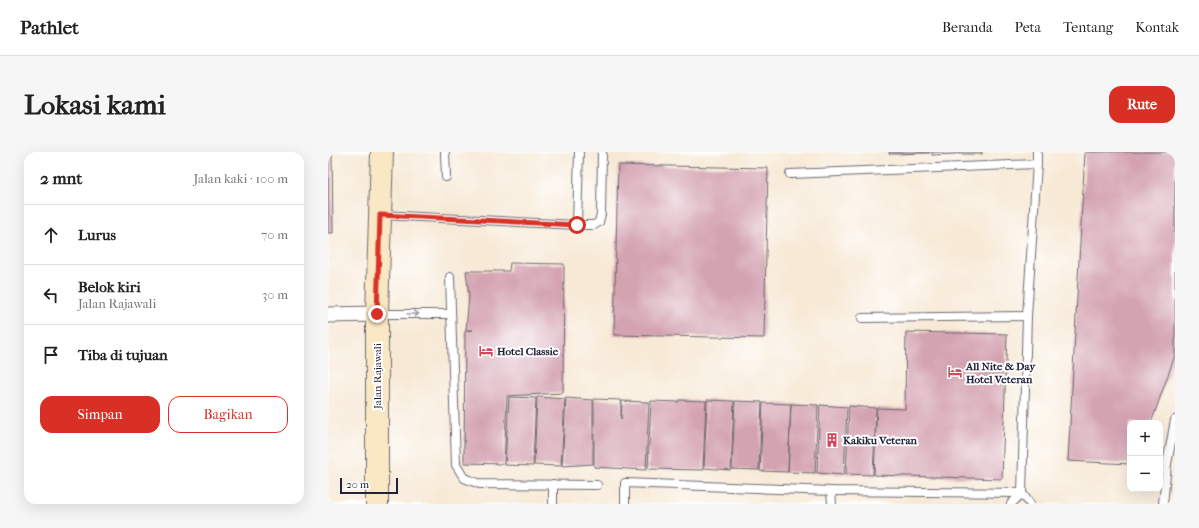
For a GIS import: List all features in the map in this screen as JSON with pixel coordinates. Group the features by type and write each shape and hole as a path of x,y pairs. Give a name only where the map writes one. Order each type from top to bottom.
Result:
{"street":[{"name":"Jalan Rajawali","path":"377,504 377,314 382,152"},
{"path":"328,315 377,314"}],"lane":[{"path":"445,152 446,177"},
{"path":"577,225 579,152"},
{"path":"380,215 594,225 599,222 601,214 602,152"},
{"path":"1030,504 1022,493 1027,316 1037,152"},
{"path":"790,174 1037,164"},
{"path":"450,277 456,465 464,478 480,484 597,485"},
{"path":"377,314 450,314"},
{"path":"862,318 1027,316"},
{"path":"1163,504 1175,420"},
{"path":"625,504 625,483 831,491 1022,493"},
{"path":"553,484 553,504"},
{"path":"831,491 832,504"},
{"path":"1011,504 1022,493"}],"building":[{"path":"328,152 332,152 333,233 328,233"},
{"path":"889,152 930,152 930,153 889,154"},
{"path":"932,152 956,152 956,154 932,155"},
{"path":"958,152 982,152 982,154 958,154"},
{"path":"1085,152 1175,152 1175,355 1152,420 1127,420 1127,464 1068,461"},
{"path":"618,165 768,168 764,338 614,335"},
{"path":"510,263 564,264 563,393 507,396 504,464 464,463 465,331 473,330 466,330 469,296 466,271 509,271"},
{"name":"All Nite & Day Hotel Veteran","path":"906,332 1007,334 1002,479 874,475 877,408 905,409"},
{"path":"509,397 536,398 533,466 505,465"},
{"path":"537,397 565,399 561,466 534,465"},
{"path":"566,398 593,400 593,464 562,466"},
{"path":"594,399 621,400 621,419 622,401 649,402 646,470 594,467"},
{"path":"679,400 706,401 703,470 648,469 651,401 679,402"},
{"path":"707,400 734,401 731,470 704,468"},
{"path":"735,401 762,402 759,470 732,469"},
{"path":"763,403 791,404 788,472 760,471"},
{"path":"791,404 818,405 815,473 788,472"},
{"name":"Kakiku Veteran","path":"820,405 847,407 844,475 817,473"},
{"path":"849,406 876,408 873,475 846,474"}],"place":[{"name":"Hotel Classie","path":"486,351"},
{"name":"All Nite & Day Hotel Veteran","path":"955,372"},
{"name":"Kakiku Veteran","path":"832,440"}],"route":[{"path":"377,314 380,215 577,225"}]}
